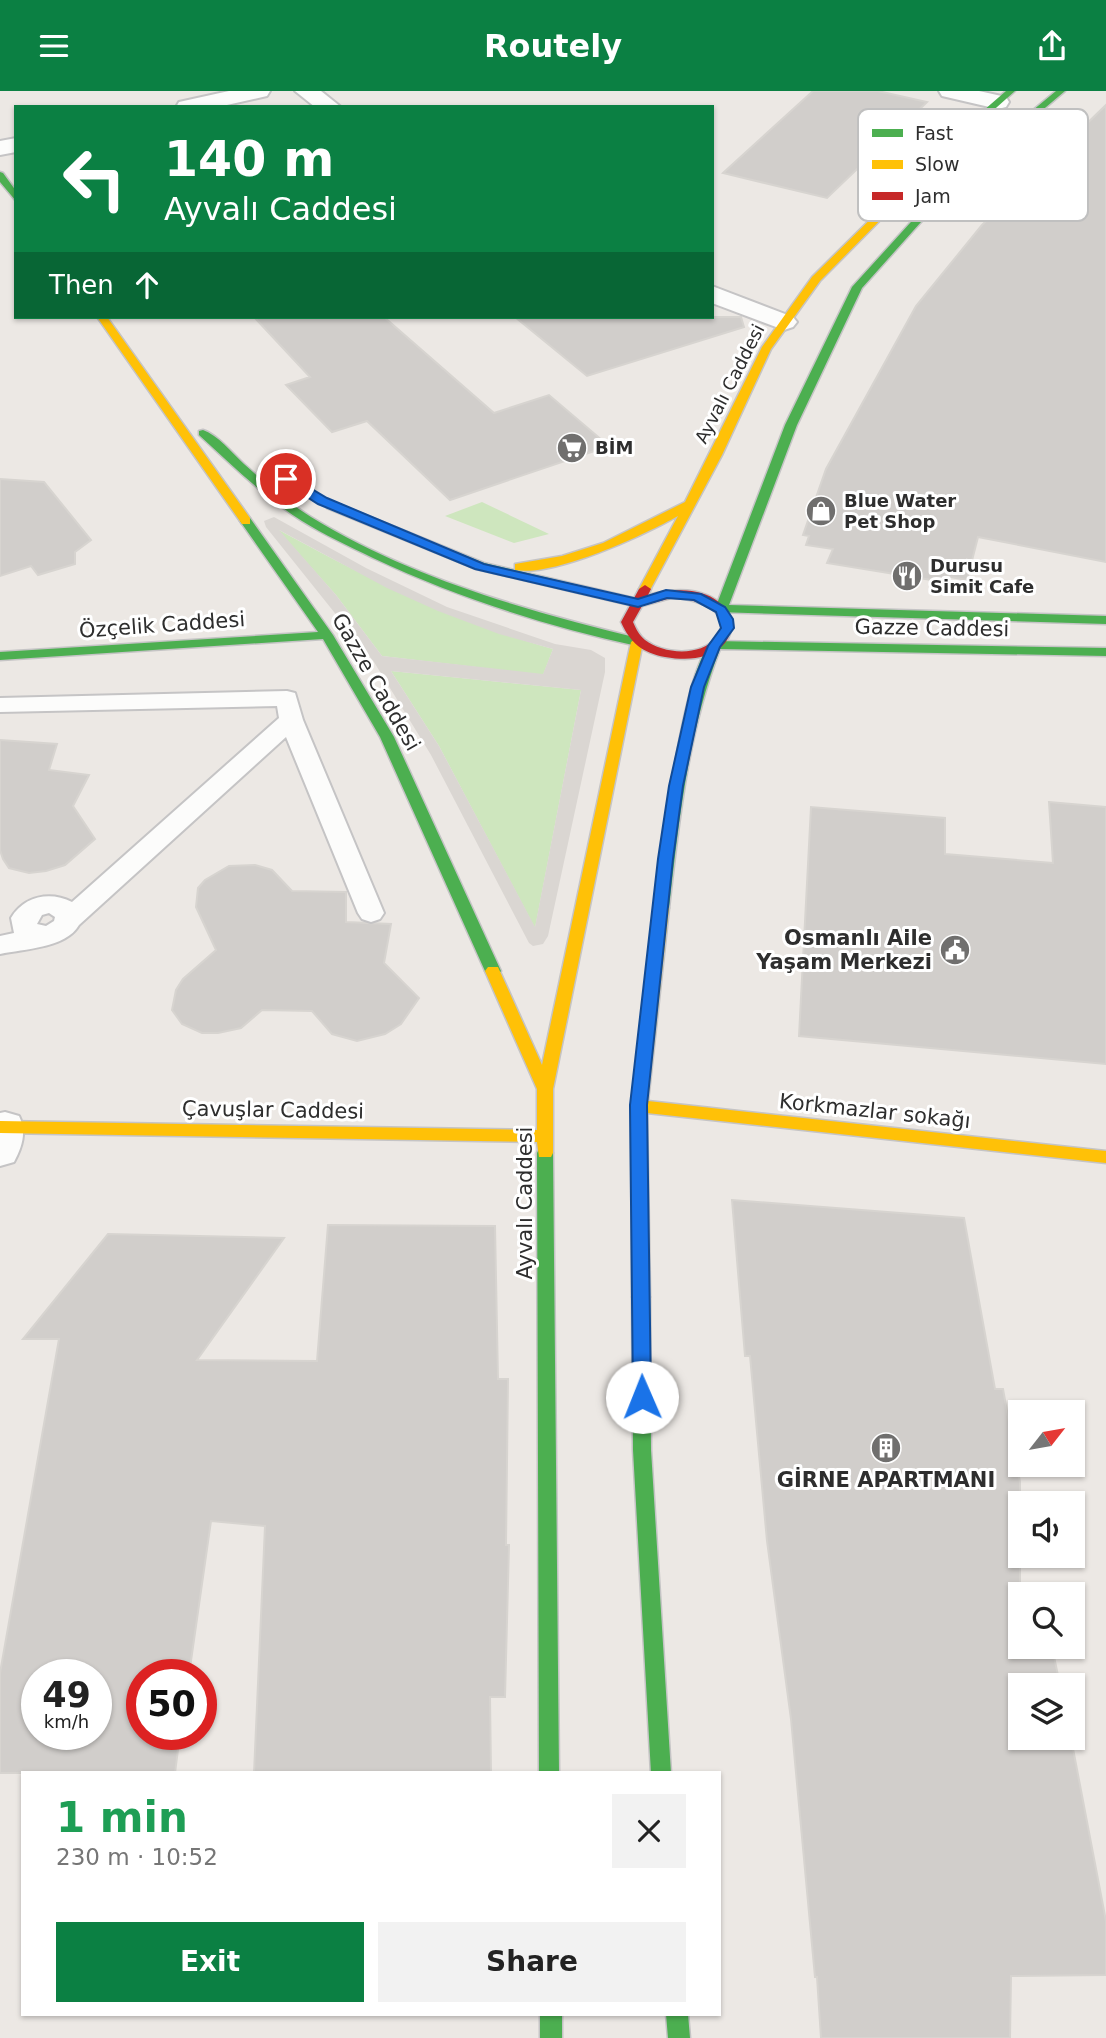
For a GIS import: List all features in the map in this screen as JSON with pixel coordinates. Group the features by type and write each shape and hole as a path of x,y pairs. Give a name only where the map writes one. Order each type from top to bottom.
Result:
{"main road":[{"path":"1039,109 1061,91"},
{"name":"Ayvalı Caddesi","path":"990,109 1004,97"},
{"path":"0,176 14,195"},
{"name":"Ayvalı Caddesi","path":"549,1771 545,1089 637,642 629,632 627,622 689,505 766,349 816,279 874,221"},
{"path":"721,610 792,425 857,287 917,221"},
{"path":"106,323 203,433 258,484 303,517 387,561 471,595 577,631 637,642 659,651 684,654 715,646"},
{"path":"106,323 163,376"},
{"name":"Gazze Caddesi","path":"106,323 327,635 387,737 456,885 545,1089"},
{"path":"311,494 403,536 480,566 638,603 651,597 681,594 710,602 721,610 727,619 728,628 715,646 697,687 676,786 639,1105 642,1450 661,1771"},
{"path":"480,566 547,566 571,559 657,524 689,505"},
{"name":"Gazze Caddesi","path":"721,610 1106,620"},
{"name":"Özçelik Caddesi","path":"0,656 327,635"},
{"name":"Gazze Caddesi","path":"715,646 1106,652"},
{"name":"Korkmazlar sokağı","path":"639,1105 1106,1157"},
{"name":"Çavuşlar Caddesi","path":"2,1135 545,1136"},
{"path":"551,2016 551,2038"},
{"path":"677,2016 678,2038"}],"street":[{"path":"189,101 259,91"},
{"path":"306,91 327,105"},
{"path":"950,91 1004,97"},
{"path":"714,295 784,323"}],"lane":[{"path":"0,705 287,698 291,720 371,913"},
{"path":"0,931 32,927 62,930 62,912 142,854 291,720"},
{"path":"0,945 32,927"}],"green space":[{"path":"482,502 549,534 514,543 445,516"},
{"path":"277,529 345,565 445,612 553,649 543,675 382,656 336,595"},
{"path":"391,671 581,690 535,928 439,746"}],"shaded area":[{"path":"274,517 366,568 447,607 555,644 591,650 605,658 605,672 548,936 543,944 533,946 529,943 431,755 374,662 266,527 264,521","holes":["279,530 387,588 438,611 499,634 553,649 543,674 382,656 336,595","391,671 581,690 535,927 439,746"]}],"building":[{"path":"813,91 878,91 927,102 920,109 858,109 858,168 827,198 723,173"},
{"path":"1106,105 1106,562 978,537 967,580 945,576 944,582 827,563 833,549 806,545 809,536 803,535 826,469 916,306 986,221 1088,221 1088,122"},
{"path":"741,317 744,327 587,376 517,319"},
{"path":"256,319 386,319 494,413 549,395 609,446 450,500 367,421 332,432 286,385 310,377"},
{"path":"0,479 44,482 91,540 75,552 75,564 38,575 31,566 0,576"},
{"path":"0,740 57,744 49,770 89,775 73,806 95,839 65,865 29,873 9,868 3,859 0,850"},
{"name":"Osmanlı Aile Yaşam Merkezi","path":"1049,802 1106,807 1106,1064 799,1036 811,807 945,818 945,854 1053,863"},
{"path":"255,865 272,870 292,891 346,892 346,922 391,924 384,963 419,998 401,1024 385,1034 357,1041 332,1034 312,1011 262,1010 241,1028 218,1033 202,1033 182,1024 172,1010 176,990 183,979 216,950 196,907 198,888 205,880 229,866"},
{"path":"732,1200 964,1218 995,1389 1003,1389 1008,1416 1008,1477 1019,1477 1020,1482 1020,1491 1008,1491 1008,1568 1020,1568 1020,1582 1008,1582 1008,1659 1055,1659 1057,1673 1008,1673 1008,1750 1073,1750 1106,1921 1106,1975 1011,1976 1010,2038 821,2038 791,1719 767,1541 750,1356 745,1356"},
{"path":"328,1225 495,1226 498,1379 508,1379 506,1545 509,1545 505,1697 490,1697 491,1771 254,1771 265,1526 211,1521 191,1659 126,1659 126,1750 178,1750 175,1771 0,1773 0,1673 59,1339 23,1339 108,1234 284,1238 197,1360 317,1361"}],"traffic: fast":[{"path":"990,109 1011,91"},
{"path":"1039,109 1061,91"},
{"path":"0,175 14,195"},
{"path":"721,609 791,425 857,287 917,221"},
{"path":"203,433 291,509 371,552 435,581 501,606 568,626 637,642"},
{"path":"331,505 480,566 638,603"},
{"path":"246,521 327,635 387,737 493,971"},
{"path":"721,609 1106,620"},
{"path":"0,656 327,635"},
{"path":"715,645 1106,652"},
{"path":"662,908 685,741 703,676 715,645"},
{"path":"545,1153 549,1771"},
{"path":"641,1297 642,1450 661,1771"},
{"path":"551,2016 551,2038"},
{"path":"677,2016 679,2038"}],"traffic: slow":[{"path":"645,589 716,455 766,349 816,279 874,221"},
{"path":"103,319 246,521"},
{"path":"519,567 586,553 628,537 689,505"},
{"path":"545,1153 545,1089 637,642"},
{"path":"641,1297 639,1106 662,908"},
{"path":"493,971 545,1089"},
{"path":"639,1106 1106,1157"},
{"path":"0,1127 545,1136"}],"traffic: jam":[{"path":"638,603 671,594 694,595 715,605 724,616 727,626 725,634 719,643 710,649 686,655 662,652 642,644 627,622 645,589"}],"place":[{"name":"BİM","path":"572,448"},
{"name":"Blue Water Pet Shop","path":"821,511"},
{"name":"Durusu Simit Cafe","path":"907,576"},
{"name":"Osmanlı Aile Yaşam Merkezi","path":"955,950"},
{"name":"GİRNE APARTMANI","path":"886,1448"}],"route":[{"path":"286,479 322,501 480,566 638,603 666,594 697,596 721,610 727,619 728,628 715,646 697,687 676,786 665,859 639,1105 642,1397"}]}
